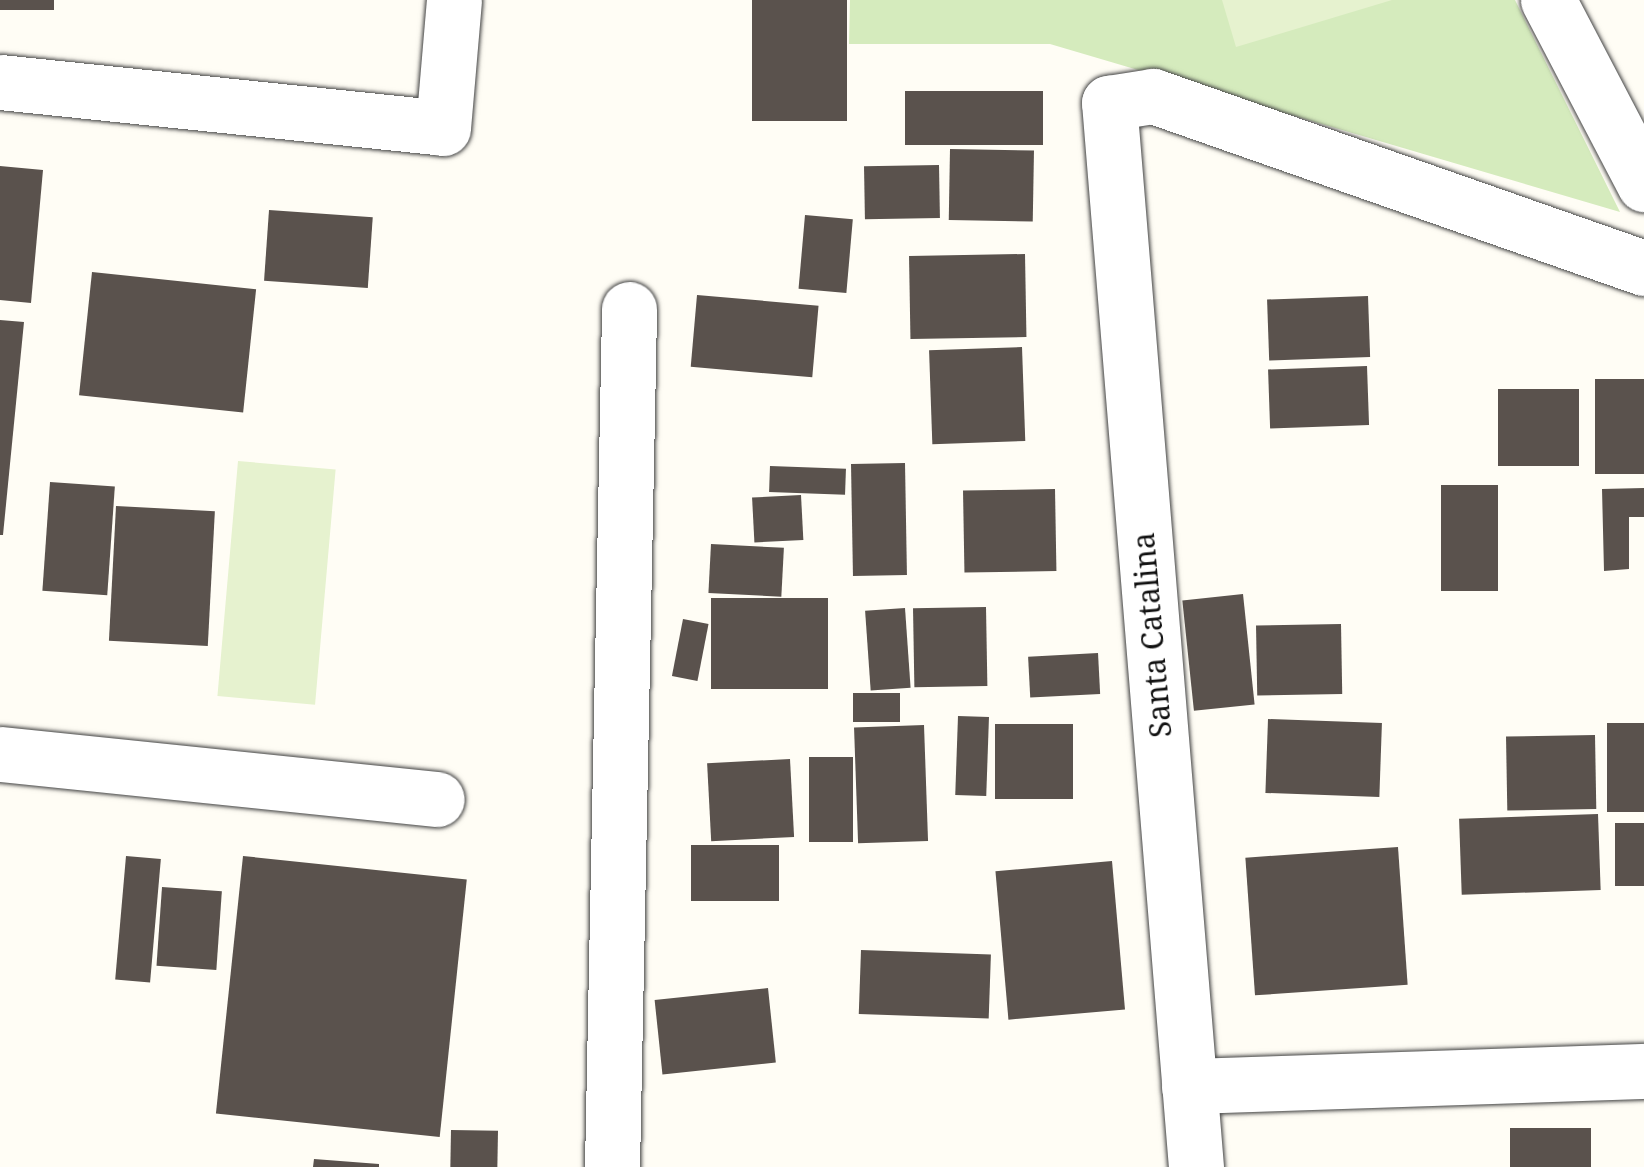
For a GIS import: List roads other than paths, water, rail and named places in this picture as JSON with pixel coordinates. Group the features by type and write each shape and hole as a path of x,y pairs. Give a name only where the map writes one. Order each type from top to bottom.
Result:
{"street":[{"path":"0,82 443,128 454,0"},
{"path":"1548,0 1644,184"},
{"name":"Santa Catalina","path":"1196,1167 1109,102 1153,96 1644,268"},
{"path":"612,1167 624,842 629,309"},
{"path":"0,754 438,799"},
{"path":"1188,1086 1644,1071"}]}
